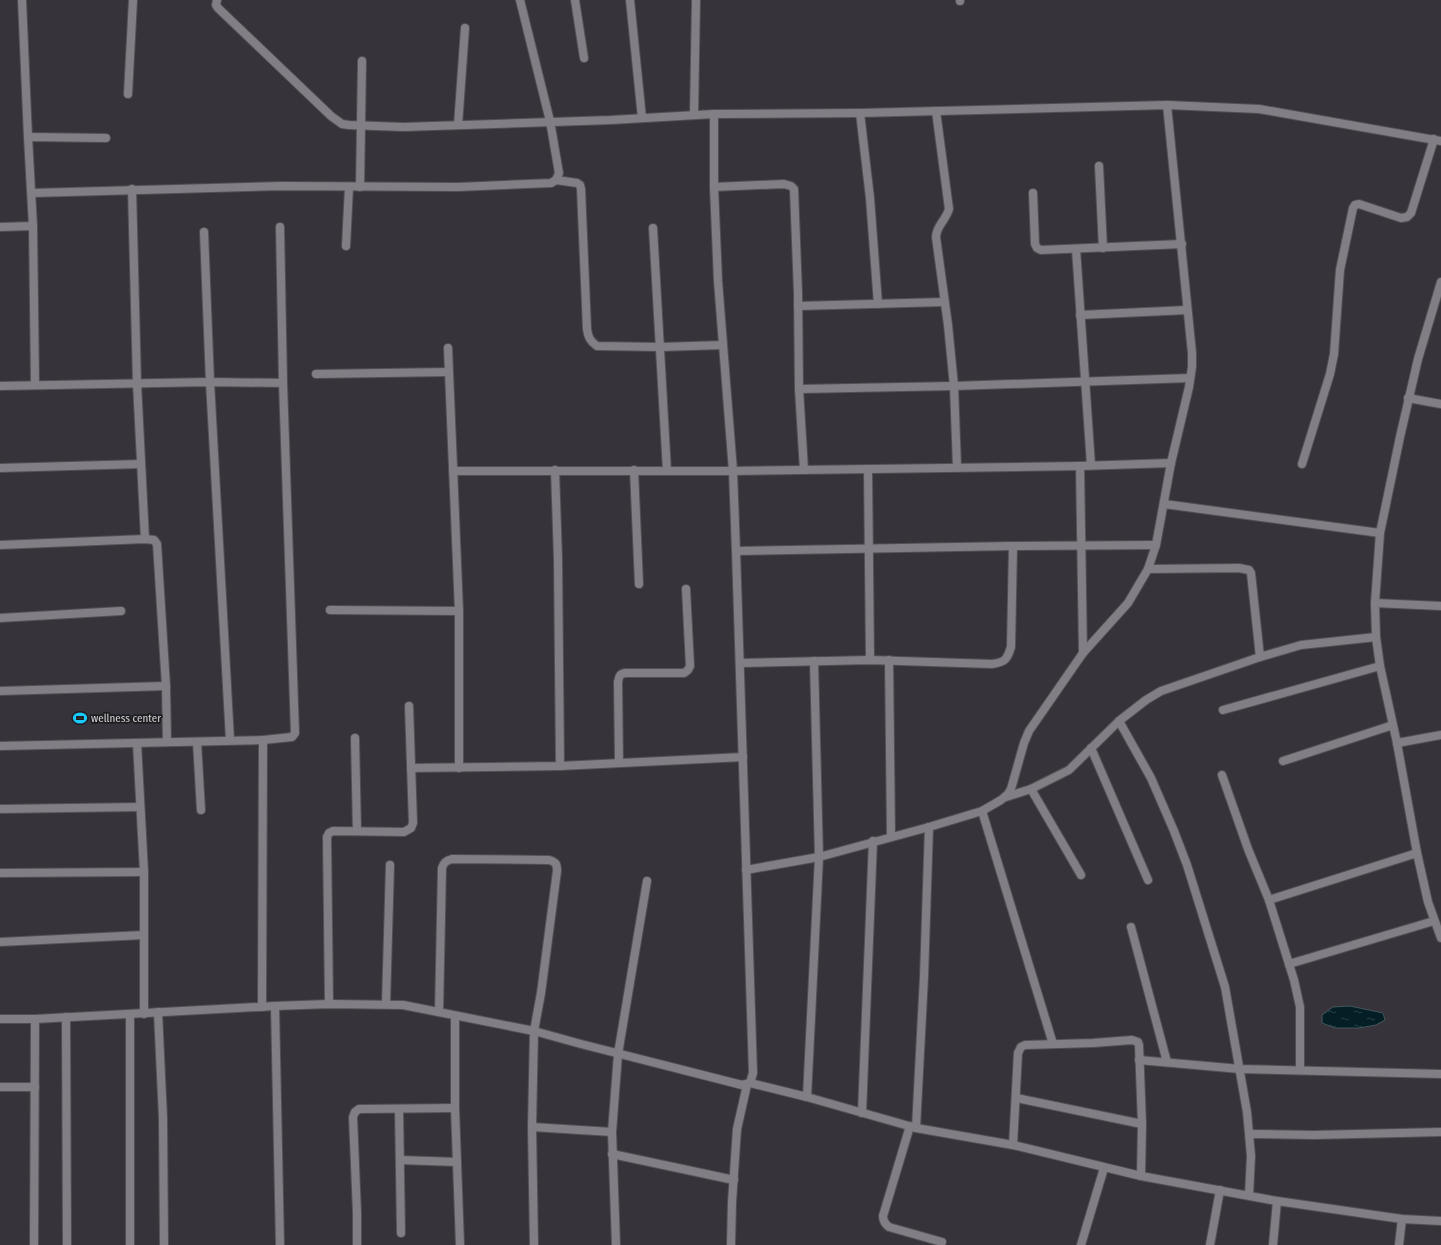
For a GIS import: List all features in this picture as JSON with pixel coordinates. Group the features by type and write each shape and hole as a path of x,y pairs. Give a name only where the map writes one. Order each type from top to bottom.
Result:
{"street":[{"path":"22,0 32,193 35,384"},
{"path":"128,94 133,0"},
{"path":"216,0 216,5 218,8 336,121 342,124 403,127 611,120 714,114 860,113 1167,105 1259,109 1438,140 1412,213 1407,218 1401,218 1359,204 1353,208 1340,270 1334,354 1330,374 1302,464"},
{"path":"32,193 282,186 466,186 551,183 556,180 559,173 550,122 520,0"},
{"path":"575,0 584,58"},
{"path":"630,0 642,118"},
{"path":"694,115 696,0"},
{"path":"458,125 465,28"},
{"path":"360,187 362,61"},
{"path":"1005,797 1012,789 1024,743 1029,731 1083,653 1128,603 1148,569 1156,545 1190,378 1192,353 1167,105"},
{"path":"936,111 949,209 948,214 936,232 954,386 957,468"},
{"path":"860,113 870,198 878,304"},
{"path":"714,114 714,186 718,281 733,471 753,1073 748,1084 738,1123 731,1245"},
{"path":"28,137 106,138"},
{"path":"1099,166 1103,248"},
{"path":"556,180 577,183 582,189 588,337 591,342 597,346 661,347 723,345"},
{"path":"714,186 784,184 794,188 799,389 804,470"},
{"path":"346,246 349,187"},
{"path":"132,189 137,383 145,539"},
{"path":"1033,193 1035,244 1037,248 1047,250 1182,244"},
{"path":"0,227 33,226"},
{"path":"0,746 263,740 292,737 296,729 283,383 280,227"},
{"path":"653,228 667,471"},
{"path":"204,232 210,382 230,740"},
{"path":"1076,249 1091,465"},
{"path":"1441,282 1408,398 1380,533 1375,603 1376,637 1380,666 1397,743 1417,853 1428,902 1441,938"},
{"path":"798,306 944,302"},
{"path":"1080,316 1187,310"},
{"path":"448,348 458,611 459,768"},
{"path":"316,374 449,372"},
{"path":"799,389 954,386 1190,378"},
{"path":"0,386 35,384 210,382 283,383"},
{"path":"1408,398 1441,404"},
{"path":"453,471 733,471 1080,466 1172,463"},
{"path":"0,468 141,464"},
{"path":"1080,466 1083,653"},
{"path":"868,469 870,660"},
{"path":"555,470 558,559 560,766"},
{"path":"634,470 639,584"},
{"path":"1164,504 1380,533"},
{"path":"0,545 145,539 154,540 158,544 168,742"},
{"path":"736,551 1156,545"},
{"path":"740,663 870,660 992,664 1002,662 1006,659 1011,647 1013,546"},
{"path":"1148,569 1239,568 1249,570 1251,573 1260,657"},
{"path":"619,763 618,682 621,674 684,673 690,666 686,589"},
{"path":"1375,603 1441,606"},
{"path":"0,618 121,610"},
{"path":"330,610 458,611"},
{"path":"746,870 819,857 982,811 1005,797 1031,789 1069,770 1118,721 1146,700 1161,692 1260,657 1301,645 1376,637"},
{"path":"889,660 891,837"},
{"path":"807,1097 819,857 814,661"},
{"path":"1222,710 1380,666"},
{"path":"0,691 166,686"},
{"path":"329,1004 329,833 333,831 404,832 411,828 413,823 409,706"},
{"path":"1118,721 1151,778 1174,830 1187,866 1225,987 1250,1134 1251,1169 1249,1195"},
{"path":"1283,760 1393,725"},
{"path":"1397,743 1441,736"},
{"path":"356,738 357,831"},
{"path":"262,1007 263,740"},
{"path":"197,742 201,810"},
{"path":"137,743 144,872 144,1014"},
{"path":"1091,748 1148,880"},
{"path":"410,768 560,766 743,757"},
{"path":"1222,775 1248,849 1269,900 1297,991 1300,1006 1300,1070"},
{"path":"1031,789 1082,875"},
{"path":"0,809 140,807"},
{"path":"982,811 1053,1044"},
{"path":"929,827 924,977 913,1127 883,1216 883,1220 889,1227 942,1242"},
{"path":"862,1113 873,841"},
{"path":"1269,900 1417,853"},
{"path":"439,1012 443,864 452,859 549,860 556,862 557,871 541,993 534,1031 532,1127 534,1245"},
{"path":"386,1004 390,866"},
{"path":"0,873 144,872"},
{"path":"616,1245 612,1132 618,1054 646,880"},
{"path":"1289,964 1434,921"},
{"path":"1131,927 1167,1062"},
{"path":"0,942 144,935"},
{"path":"0,1019 36,1019 329,1004 404,1005 534,1031 742,1086 748,1084 807,1097 913,1127 1013,1145 1141,1176 1277,1201 1402,1219 1441,1221"},
{"path":"275,1006 280,1245"},
{"path":"158,1012 163,1118 164,1245"},
{"path":"130,1014 130,1245"},
{"path":"455,1016 455,1108 460,1245"},
{"path":"66,1017 67,1245"},
{"path":"34,1245 36,1019"},
{"path":"1013,1145 1018,1053 1021,1047 1024,1045 1132,1040 1138,1042 1142,1124 1141,1176"},
{"path":"1139,1060 1240,1069 1441,1074"},
{"path":"0,1087 35,1087"},
{"path":"1016,1098 1142,1124"},
{"path":"357,1245 357,1199 353,1117 355,1112 359,1109 455,1108"},
{"path":"399,1109 401,1233"},
{"path":"532,1127 612,1132"},
{"path":"1250,1134 1314,1135 1441,1132"},
{"path":"612,1154 734,1180"},
{"path":"400,1160 457,1162"},
{"path":"1081,1245 1104,1168"},
{"path":"1210,1245 1220,1190"},
{"path":"1273,1245 1277,1201"},
{"path":"1400,1245 1402,1219"}],"water":[{"path":"1350,1006 1383,1013 1385,1020 1376,1025 1359,1028 1335,1028 1322,1023 1322,1015 1333,1007"}],"place":[{"name":"wellness center","path":"80,718"}]}
